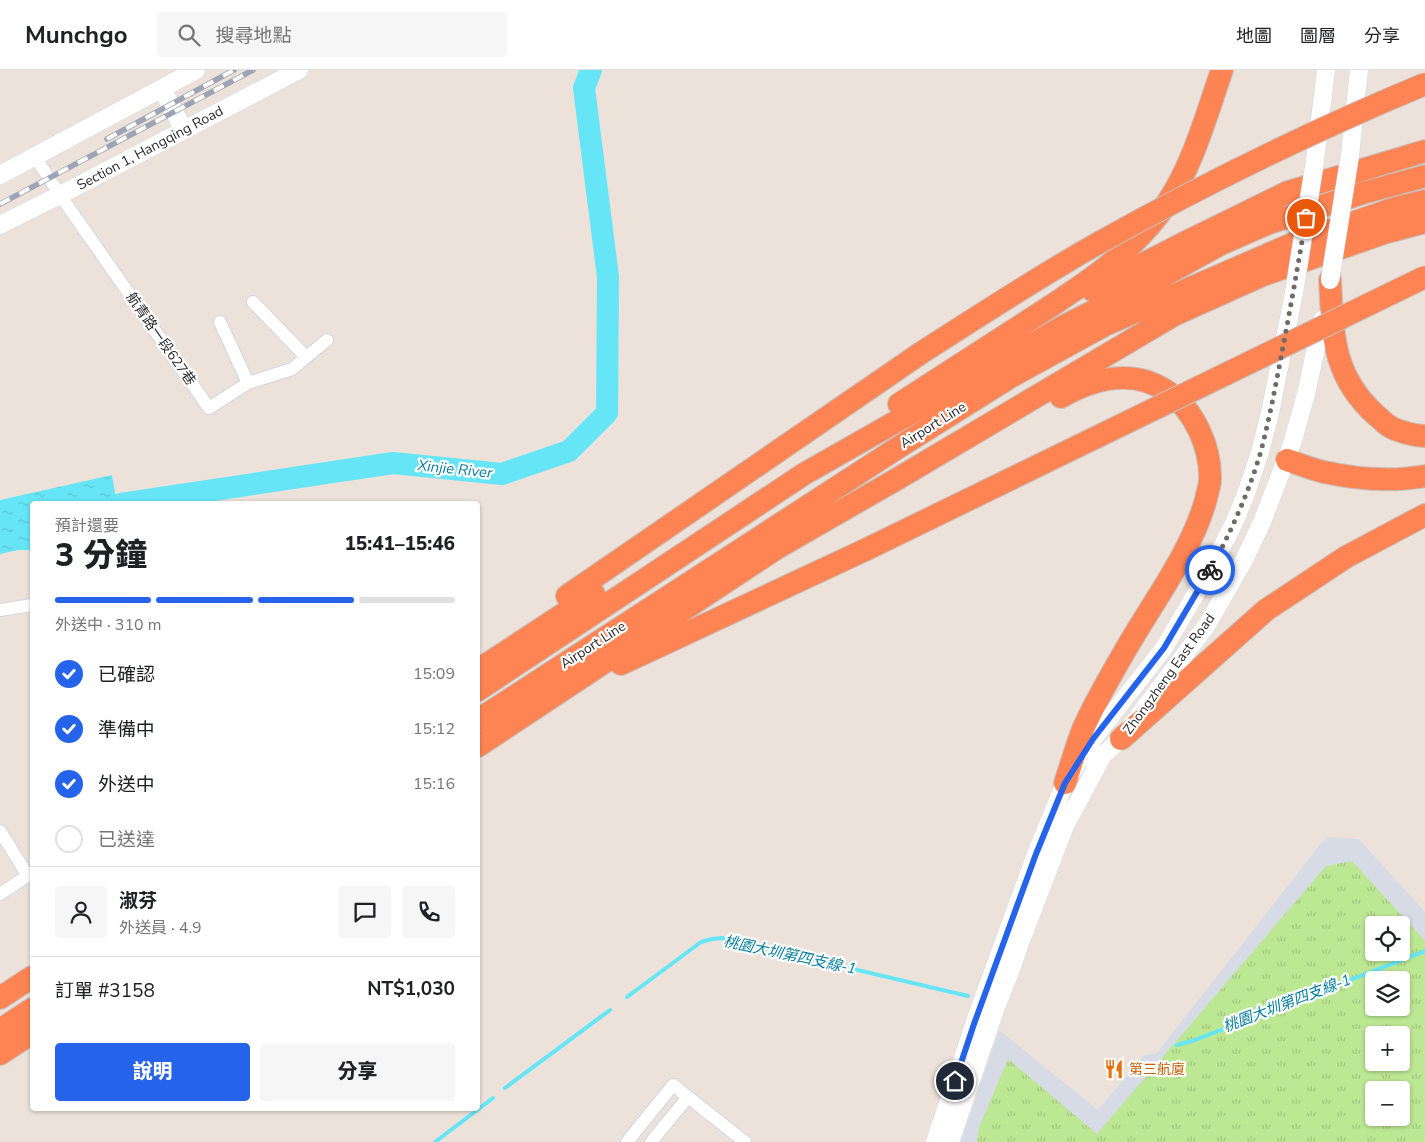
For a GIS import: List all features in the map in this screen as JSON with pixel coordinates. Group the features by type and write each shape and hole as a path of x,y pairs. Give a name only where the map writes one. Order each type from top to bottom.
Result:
{"highway":[{"path":"480,669 694,528 884,414 1089,280 1122,254 1149,227 1168,201 1186,168 1222,70"},
{"path":"480,656 918,355 1094,245 1192,192 1281,148 1378,103 1425,84"},
{"path":"1004,336 1186,242 1288,192 1421,153"},
{"name":"Airport Line","path":"480,689 804,474 1064,326 1221,244 1269,223 1363,193 1425,176"},
{"name":"Airport Line","path":"480,719 899,447 1012,376 1105,325 1299,241 1396,208 1425,201"},
{"path":"480,745 777,548 1174,315 1263,275 1418,225"},
{"path":"572,684 600,674 867,549 1425,277"},
{"path":"1330,280 1333,332 1340,362 1352,390 1389,427 1425,436"},
{"path":"897,479 944,461 1076,388 1106,379 1135,378 1154,383 1184,406 1198,429 1208,455 1210,482 1201,516 1181,557 1126,649 1092,711 1065,783"},
{"path":"1286,460 1323,472 1361,478 1409,479 1425,476"},
{"path":"1121,739 1266,610 1346,557 1425,515"},
{"path":"0,998 30,978"},
{"path":"0,1030 30,1010"},
{"path":"0,1054 30,1034"}],"main road":[{"path":"0,176 196,70"},
{"name":"Section 1, Hangqing Road","path":"0,225 299,70"},
{"name":"Zhongzheng East Road","path":"935,1142 990,980 1036,854 1065,783 1093,739 1164,648 1211,568 1234,523 1246,494 1270,413 1294,293 1315,162 1326,70"},
{"name":"Zhongzheng East Road","path":"950,1142 994,1010 1012,968 1065,826 1103,755 1121,739 1208,625 1252,544 1269,506 1286,460 1306,394 1330,280 1350,155 1359,70"},
{"path":"162,88 184,130"},
{"path":"1260,452 1286,460"}],"street":[{"name":"航青路一段627巷","path":"35,157 209,408 248,383 292,369 327,340"},
{"path":"253,302 306,357"},
{"path":"220,322 248,383"},
{"path":"0,610 30,605"},
{"path":"0,831 30,874 0,894"},
{"path":"627,1142 674,1085 745,1142"},
{"path":"651,1142 688,1097"}],"shaded area":[{"path":"1326,837 1359,839 1425,912 1425,1142 961,1142 999,1030 1098,1110 1144,1055 1156,1054"}],"green space":[{"path":"1352,861 1402,916 1365,916 1365,961 1410,961 1410,925 1425,941 1425,1142 977,1142 979,1128 1008,1059 1097,1134 1326,866"}],"water":[{"path":"112,475 116,501 30,501 30,550 18,550 0,554 0,500"}],"waterway":[{"name":"Xinjie River","path":"141,501 393,463 502,474 569,451 607,413 608,277 584,88 591,70"},
{"name":"桃園大圳第四支線-1","path":"627,997 701,942 722,938 968,996"},
{"name":"桃園大圳第四支線-1","path":"1177,1045 1195,1040 1425,951"},
{"name":"桃園大圳第四支線-1","path":"505,1088 610,1010"},
{"name":"桃園大圳第四支線-1","path":"480,1108 493,1098"},
{"name":"桃園大圳第四支線-1","path":"435,1142 476,1111"}],"railway":[{"path":"107,139 234,70"},
{"path":"0,204 253,70"}],"way so far":[{"path":"1210,570 1234,523 1260,452 1270,413 1294,293 1306,218"}],"place":[{"name":"第三航廈","path":"1114,1069"}],"route":[{"path":"955,1081 1036,854 1065,783 1093,739 1164,648 1210,570"}]}
